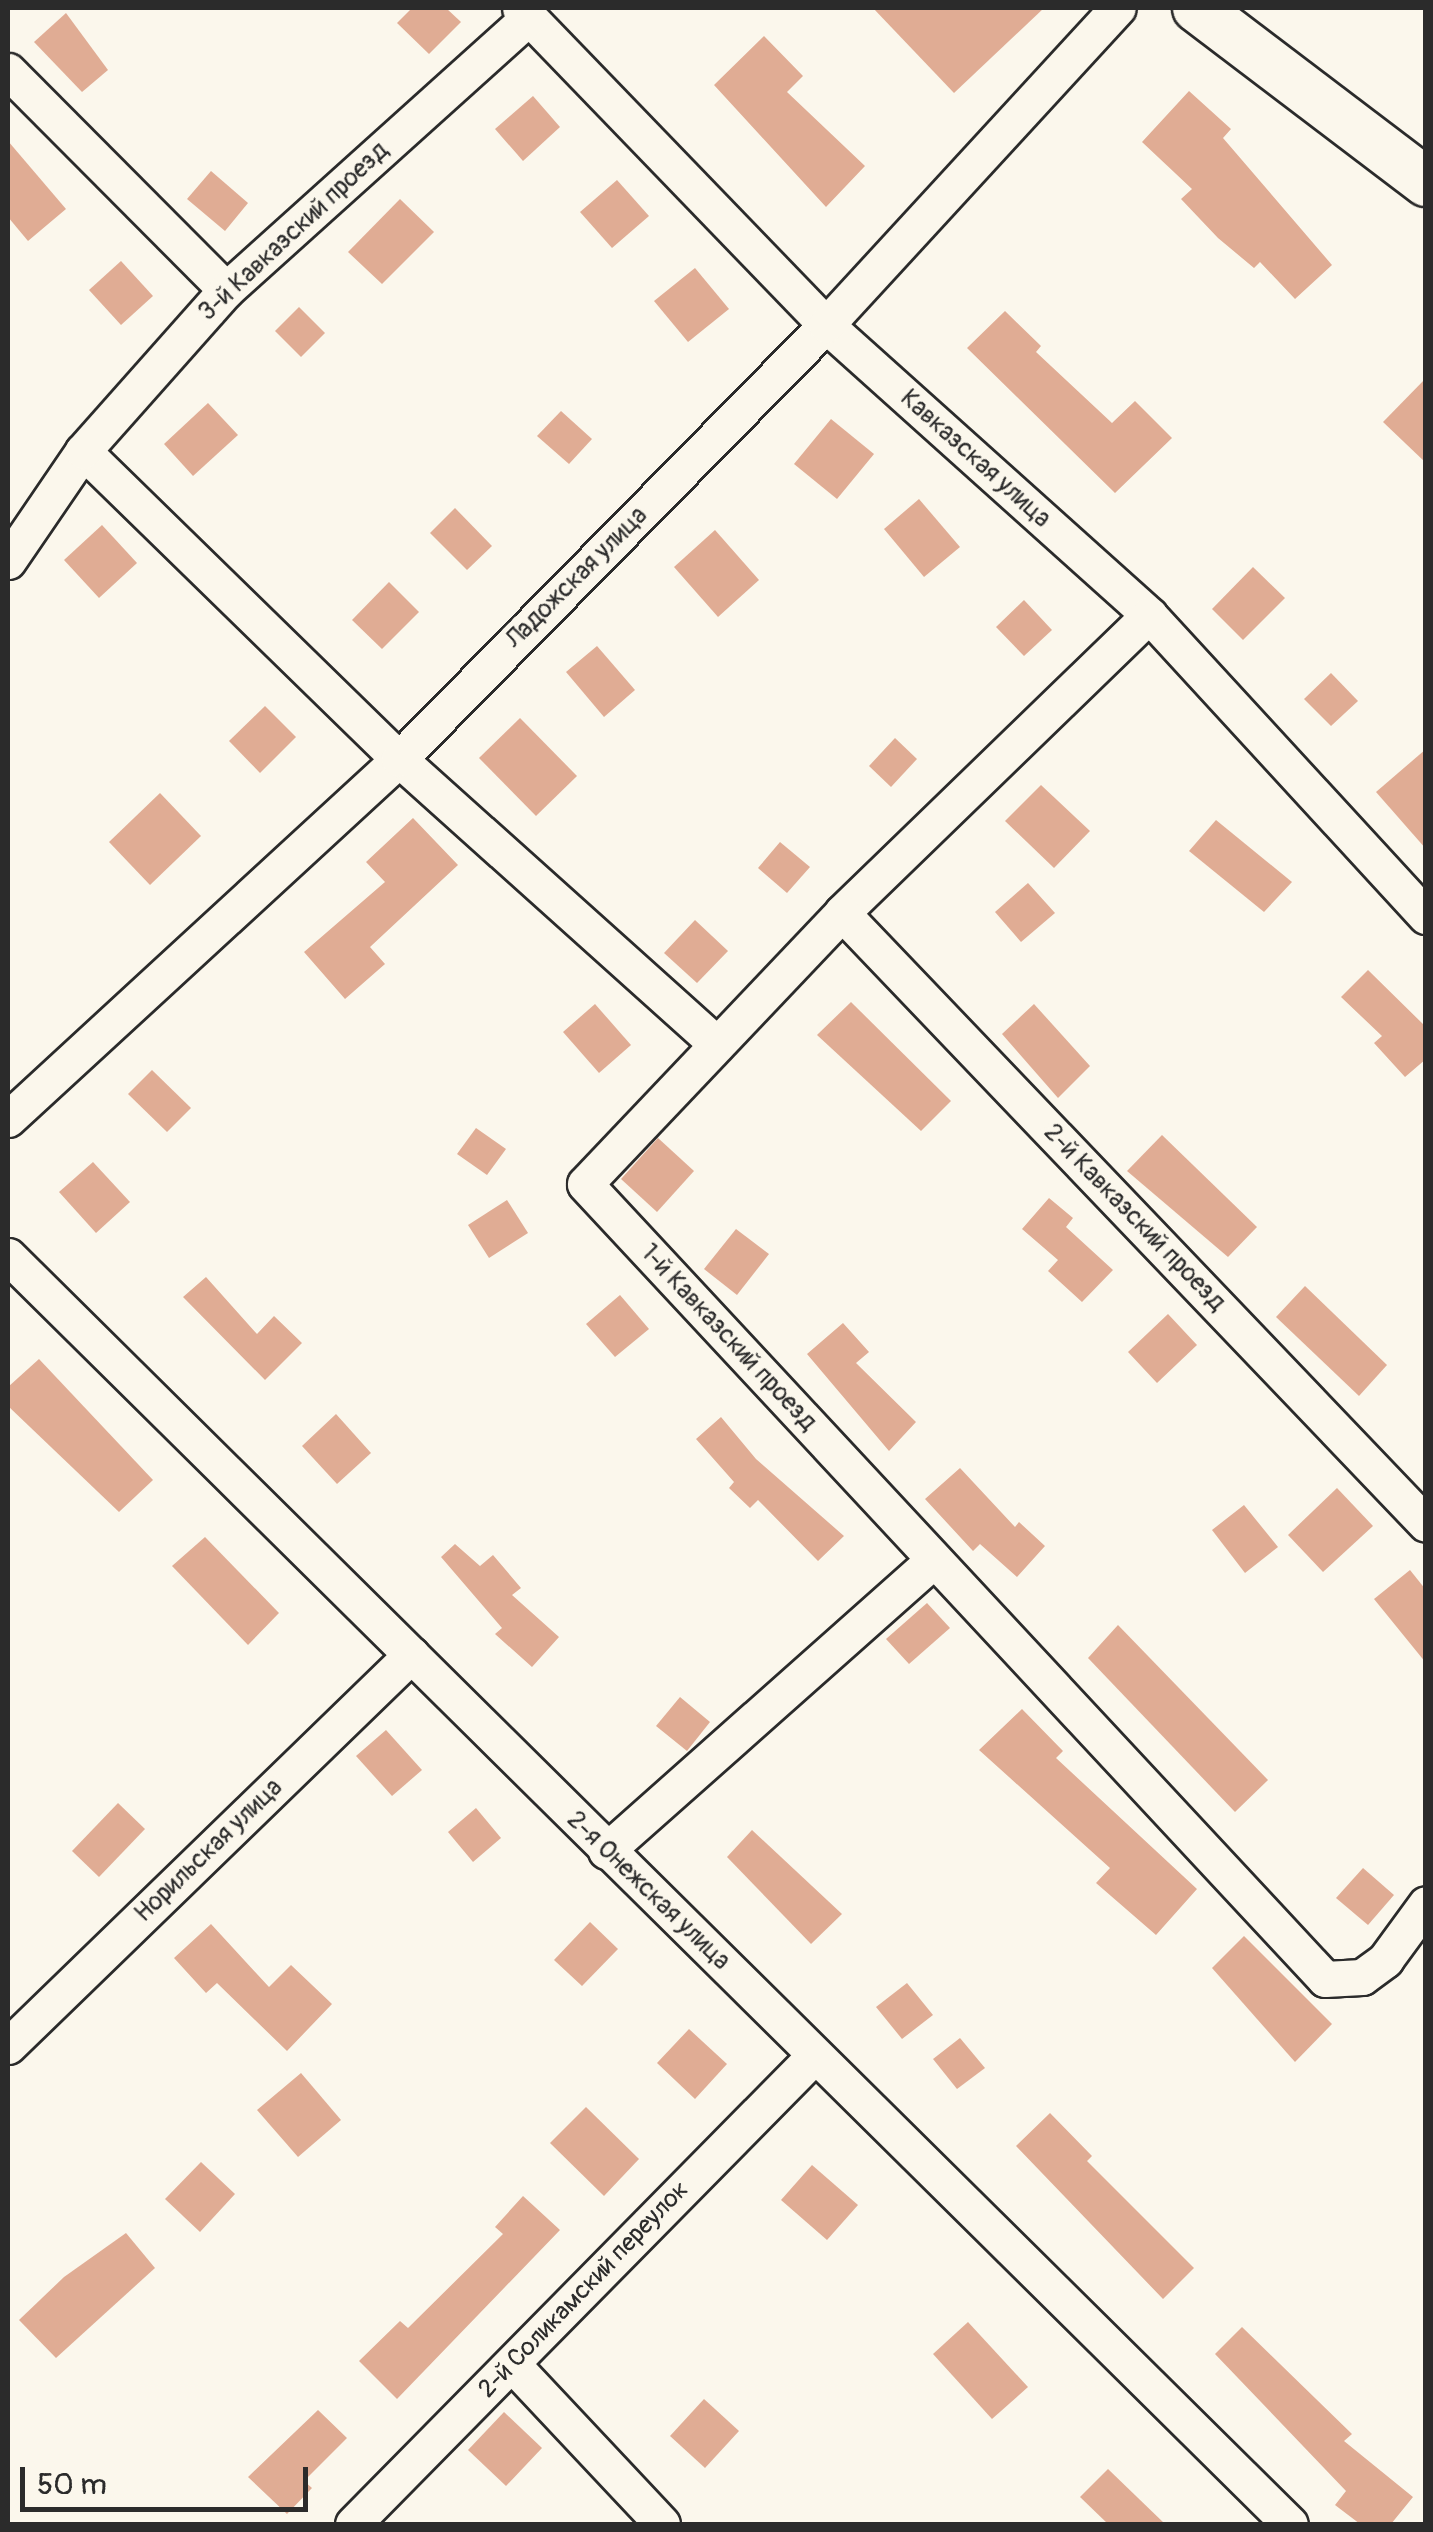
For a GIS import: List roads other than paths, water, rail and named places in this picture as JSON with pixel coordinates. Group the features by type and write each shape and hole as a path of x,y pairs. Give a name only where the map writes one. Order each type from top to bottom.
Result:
{"street":[{"name":"Ладожская улица","path":"8,1119 398,759 826,325 1118,8"},
{"path":"1197,8 1426,182"},
{"name":"Кавказская улица","path":"524,12 826,325 1149,615 1426,916"},
{"name":"3-й Кавказский проезд","path":"8,562 83,451 226,290 524,12"},
{"path":"8,71 226,290"},
{"path":"83,451 398,759 718,1044"},
{"name":"1-й Кавказский проезд","path":"1149,615 842,913 585,1184 1324,1979 1362,1977 1386,1960 1426,1904"},
{"name":"2-й Кавказский проезд","path":"842,913 1426,1524"},
{"name":"2-я Онежская улица","path":"8,1256 1290,2524"},
{"path":"606,1851 934,1560"},
{"name":"Норильская улица","path":"8,2046 411,1655"},
{"name":"2-й Соликамский переулок","path":"353,2524 815,2055"},
{"path":"512,2364 662,2524"}]}
